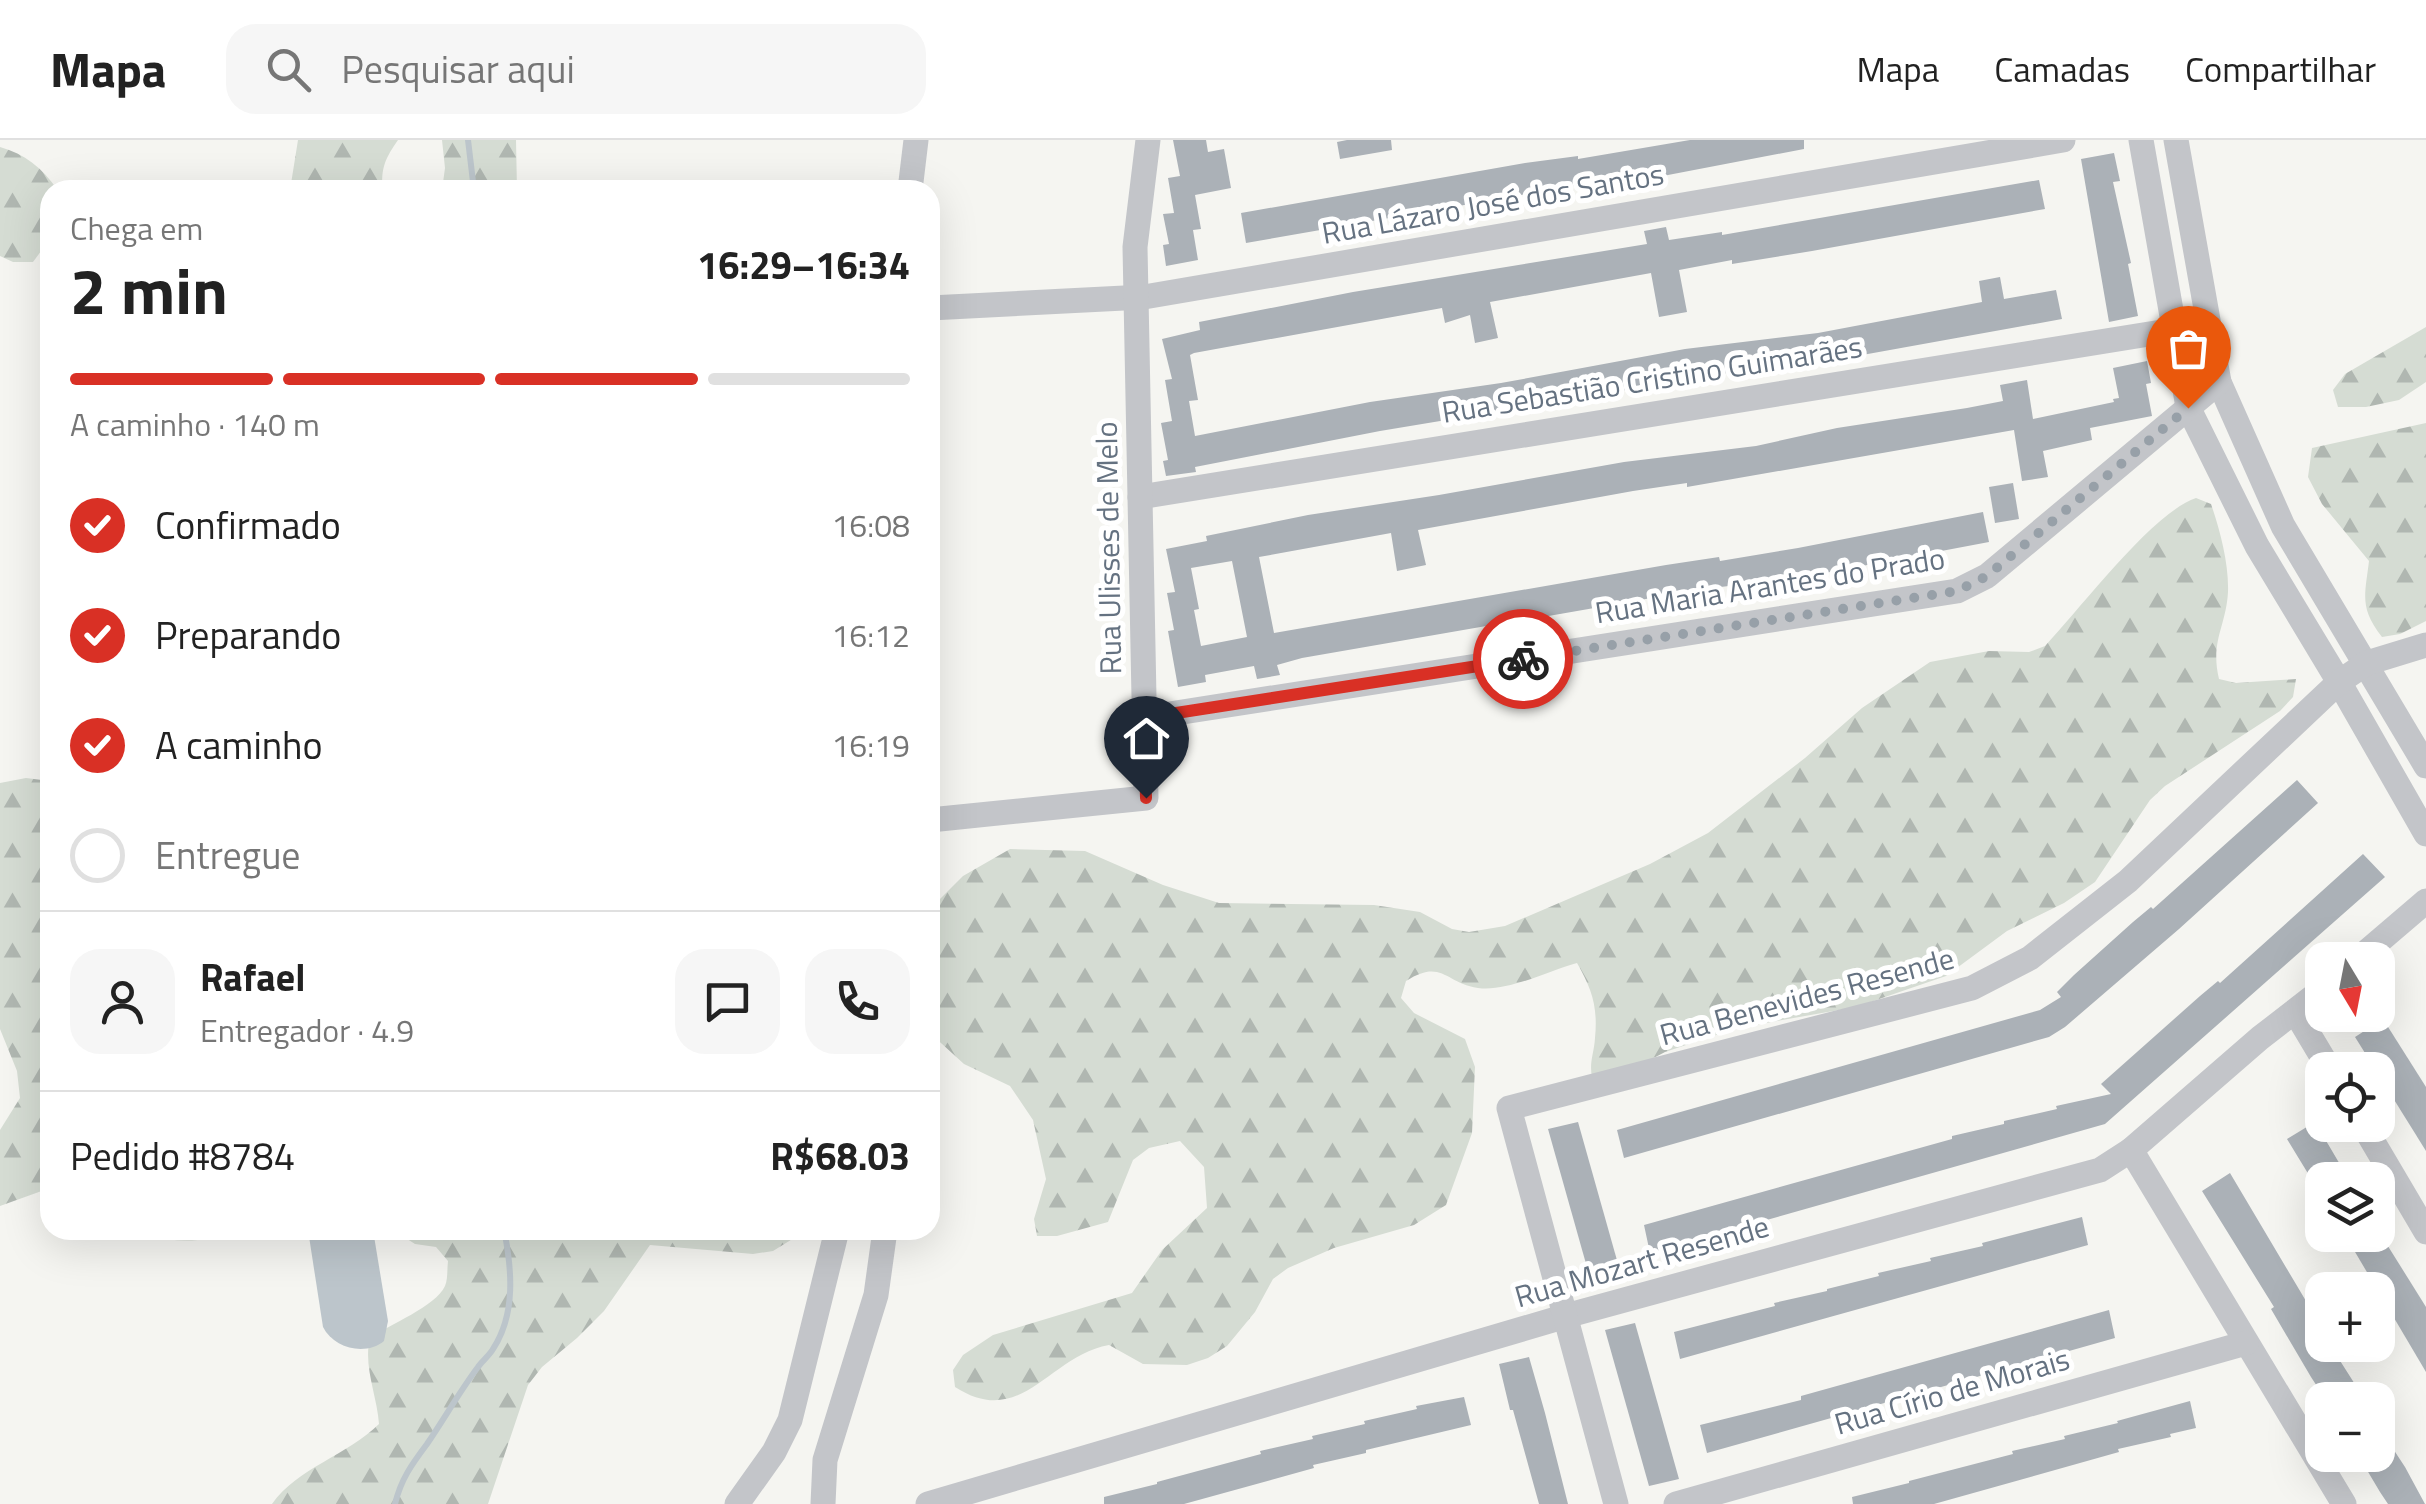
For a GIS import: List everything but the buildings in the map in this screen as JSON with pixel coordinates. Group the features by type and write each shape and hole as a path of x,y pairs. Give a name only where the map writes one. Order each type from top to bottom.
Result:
{"street":[{"path":"911,180 916,140"},
{"name":"Rua Ulisses de Melo","path":"940,819 1146,798 1136,247 1148,140"},
{"name":"Rua Lázaro José dos Santos","path":"940,307 1136,297 1933,151 2064,140"},
{"path":"2141,140 2188,408 2257,546 2426,834"},
{"path":"2176,140 2219,382 2283,526 2426,766"},
{"name":"Rua Sebastião Cristino Guimarães","path":"1140,496 2174,330"},
{"name":"Rua Maria Arantes do Prado","path":"1144,718 1957,591 1987,576 2219,382"},
{"name":"Rua Benevides Resende","path":"1565,1316 1509,1108 1972,988 2030,958 2128,881 2339,682 2367,663 2426,645"},
{"path":"2379,942 2426,901"},
{"name":"Rua Mozart Resende","path":"928,1504 1565,1316 2100,1170 2131,1150 2260,1038 2305,1005"},
{"path":"2296,1013 2319,1052"},
{"path":"2372,1142 2426,1232"},
{"path":"2131,1150 2344,1504"},
{"path":"738,1504 774,1452 790,1420 835,1240"},
{"path":"823,1504 826,1460 876,1295 884,1240"},
{"path":"1565,1316 1616,1504"},
{"name":"Rua Círio de Morais","path":"1676,1504 2246,1342"}],"green space":[{"path":"298,140 398,140 385,163 382,180 292,180"},
{"path":"442,140 516,140 517,180 443,180"},
{"path":"0,147 32,163 49,180 40,180 40,253 33,262 13,262 0,256"},
{"path":"2426,327 2426,382 2399,400 2366,407 2338,407 2333,390 2345,374"},
{"path":"2426,423 2426,621 2400,634 2382,637 2367,609 2369,561 2322,504 2308,477 2312,448"},
{"path":"2196,498 2211,504 2221,536 2228,592 2217,644 2219,679 2236,683 2296,679 2293,697 2280,711 2165,786 2150,800 2095,882 2064,903 2007,931 1946,976 1856,1007 1737,1028 1665,1052 1629,1071 1592,1077 1595,1008 1577,963 1515,984 1490,988 1467,985 1436,972 1418,974 1406,981 1401,998 1414,1013 1465,1039 1475,1067 1472,1133 1446,1205 1414,1225 1334,1248 1288,1268 1273,1279 1255,1312 1227,1346 1208,1358 1187,1365 1143,1364 1109,1345 1069,1362 1017,1396 999,1400 978,1398 955,1387 953,1370 963,1355 993,1335 1132,1293 1162,1250 1207,1208 1204,1167 1180,1141 1149,1148 1133,1160 1108,1222 1057,1236 1037,1236 1034,1219 1046,1179 1033,1120 1010,1086 964,1064 940,1042 940,899 963,876 1010,849 1085,851 1163,885 1219,903 1374,905 1420,912 1452,929 1469,932 1505,926 1650,864 1708,833 1862,708 1930,662 1989,651 2029,652 2045,646 2138,541 2178,507"},
{"path":"40,780 40,1192 0,1206 0,1130 20,1098 17,1071 0,1029 0,783"},
{"path":"409,1240 791,1240 773,1251 753,1254 650,1245 604,1311 542,1367 528,1385 488,1504 272,1504 295,1481 379,1424 369,1370 370,1338 440,1294 447,1277 448,1261 436,1247"}],"shaded area":[{"path":"310,1240 375,1240 388,1321 384,1341 368,1348 351,1348 335,1341 323,1327"}],"waterway":[{"path":"468,140 473,180"},
{"path":"395,1504 412,1465 491,1352 506,1321 510,1291 506,1240"}],"way so far":[{"path":"1523,659 1957,591 1987,576 2188,408"}],"route":[{"path":"1146,798 1144,718 1523,659"}]}
